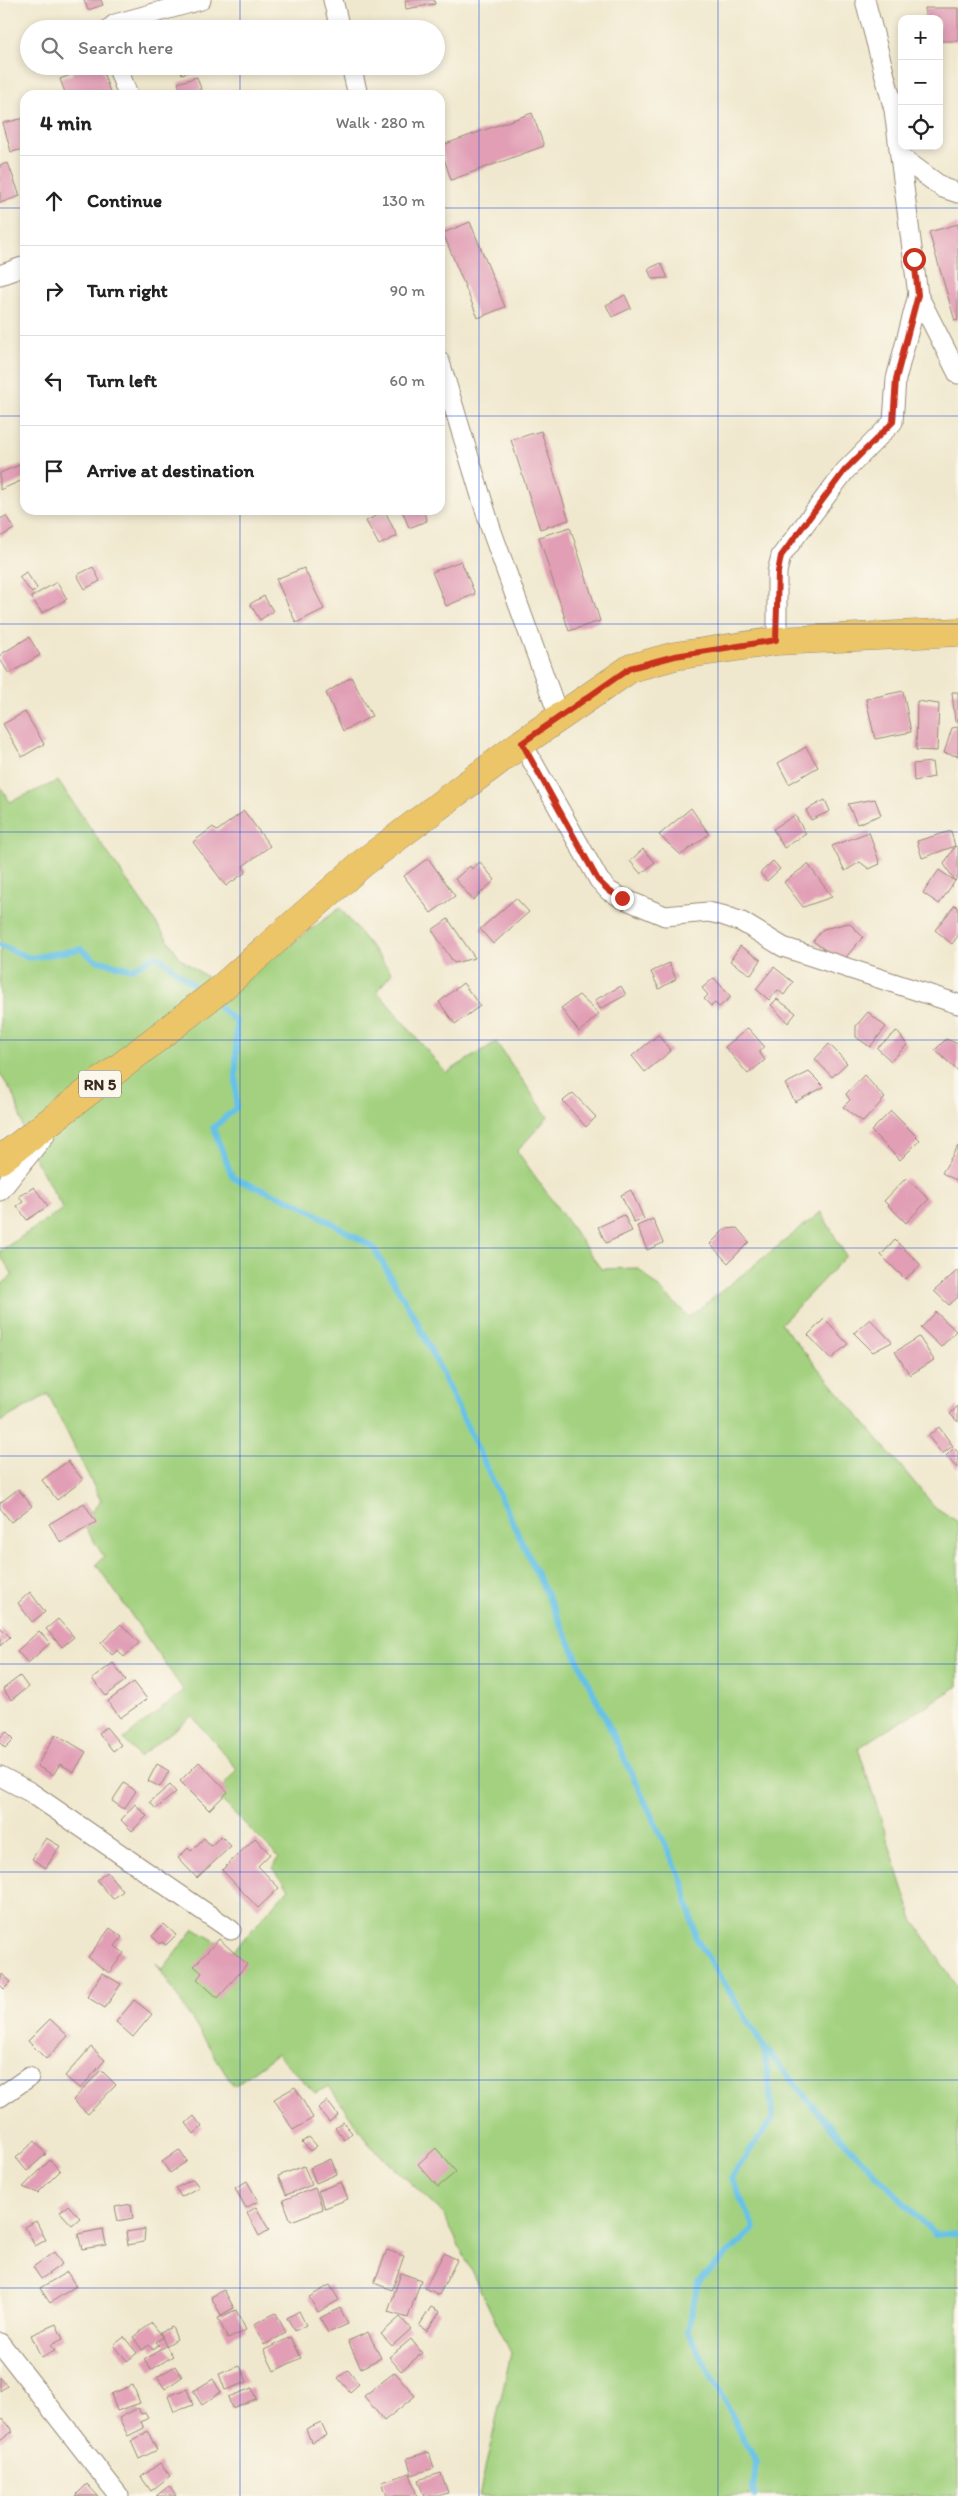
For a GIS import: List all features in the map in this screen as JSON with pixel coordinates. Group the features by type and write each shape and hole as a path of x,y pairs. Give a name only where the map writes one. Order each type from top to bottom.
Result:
{"main road":[{"name":"RN 5","path":"0,1160 62,1114 208,998 363,863 522,743 630,668 675,656 776,640 958,632"}],"street":[{"path":"129,20 201,0"},
{"path":"333,0 338,20"},
{"path":"865,0 894,110 918,295 958,374"},
{"path":"120,75 126,90"},
{"path":"353,75 357,90"},
{"path":"901,157 943,188 958,193"},
{"path":"0,275 20,268"},
{"path":"776,640 778,572 781,556 845,470 893,422 896,379 918,295"},
{"path":"445,378 491,528 559,717"},
{"path":"522,743 598,880 615,894 665,916 708,912 722,914 742,922 783,947 958,1004"},
{"path":"0,1191 62,1114"},
{"path":"0,1776 30,1792 231,1930"},
{"path":"0,2097 29,2077"},
{"path":"0,2343 119,2496"}],"green space":[{"path":"58,781 181,959 227,991 340,908 392,973 377,991 446,1073 496,1042 548,1117 517,1151 601,1269 638,1268 689,1317 821,1212 846,1256 781,1324 935,1507 958,1522 958,1686 858,1748 913,1919 958,1989 958,2496 479,2496 511,2353 443,2213 370,2145 329,2086 315,2093 277,2054 234,2086 156,1963 162,1970 194,1929 233,1951 289,1888 272,1868 279,1858 216,1795 237,1769 192,1716 139,1757 124,1739 184,1691 96,1564 104,1557 82,1522 101,1501 48,1394 0,1422 0,1286 13,1275 0,1255 0,1251 63,1209 28,1146 15,1097 0,1074 0,786 10,802"}],"building":[{"path":"84,0 101,0 103,5 88,10"},
{"path":"405,0 434,0 435,4 406,9"},
{"path":"925,8 958,8 958,41 943,41 943,15 925,15"},
{"path":"70,75 104,75 109,90 64,90 60,79"},
{"path":"197,77 201,89 180,90 178,83"},
{"path":"532,113 544,146 451,180 445,161 445,144"},
{"path":"20,119 20,150 11,152 3,123"},
{"path":"8,163 20,196 0,203 0,165"},
{"path":"470,222 505,307 478,318 445,238 445,232"},
{"path":"958,224 958,320 955,321 929,232"},
{"path":"661,263 668,278 652,279 648,269"},
{"path":"625,295 631,308 612,317 606,305"},
{"path":"541,431 569,520 540,529 511,440"},
{"path":"20,465 20,481 0,490 0,473"},
{"path":"377,515 387,515 397,536 379,545 366,521"},
{"path":"404,515 425,515 427,521 409,528"},
{"path":"6,516 14,529 0,537 0,519"},
{"path":"570,527 600,621 569,631 539,537"},
{"path":"461,561 475,594 446,606 432,572"},
{"path":"93,567 100,581 85,589 77,575"},
{"path":"304,568 324,609 296,623 276,579"},
{"path":"26,572 37,588 32,593 19,577"},
{"path":"57,582 67,599 42,613 31,597"},
{"path":"264,596 273,611 260,620 250,604"},
{"path":"29,637 40,655 9,674 0,659 0,655"},
{"path":"351,677 372,716 343,731 326,693"},
{"path":"903,691 911,732 875,739 866,699"},
{"path":"952,692 958,692 958,721 955,722"},
{"path":"917,701 939,704 937,751 916,750"},
{"path":"25,712 44,744 22,757 3,724"},
{"path":"958,727 958,756 944,753 952,728"},
{"path":"806,747 818,767 789,784 778,763"},
{"path":"932,762 934,777 914,781 913,764"},
{"path":"875,799 881,815 857,824 848,804"},
{"path":"825,800 830,811 811,820 806,810"},
{"path":"691,808 709,834 681,855 659,835"},
{"path":"244,811 270,846 243,866 246,872 226,886 193,842 213,827 217,831"},
{"path":"795,815 806,834 784,848 773,829"},
{"path":"951,831 955,846 922,858 917,841"},
{"path":"869,832 880,864 869,869 860,862 845,871 832,846"},
{"path":"955,846 958,848 958,876 955,881 944,864"},
{"path":"643,849 655,862 641,874 630,861"},
{"path":"428,858 455,896 431,913 404,876"},
{"path":"773,861 780,869 767,881 760,873"},
{"path":"480,862 495,880 473,900 455,879 470,866 472,869"},
{"path":"808,864 832,897 803,907 784,882"},
{"path":"939,870 955,881 939,904 923,893"},
{"path":"516,898 529,912 493,944 480,929"},
{"path":"955,905 958,908 958,936 952,944 935,930"},
{"path":"448,919 475,958 454,963 432,930"},
{"path":"849,923 863,937 842,962 813,941 823,929"},
{"path":"740,946 761,960 751,975 730,961"},
{"path":"669,963 676,979 659,989 651,972"},
{"path":"774,967 793,982 784,995 778,990 769,1000 756,989"},
{"path":"714,978 731,997 719,1007 715,1003 711,1006 704,999 708,995 702,988"},
{"path":"463,983 480,1006 455,1024 439,1002"},
{"path":"621,986 626,995 600,1009 595,1000"},
{"path":"579,995 599,1014 579,1032 561,1008"},
{"path":"777,999 796,1013 788,1023 771,1005"},
{"path":"868,1012 886,1027 870,1047 856,1037 856,1026"},
{"path":"748,1028 764,1046 759,1052 765,1060 748,1074 725,1047"},
{"path":"897,1031 907,1045 891,1061 877,1048"},
{"path":"658,1035 671,1051 645,1072 632,1056"},
{"path":"946,1039 958,1044 958,1071 935,1050"},
{"path":"829,1044 847,1063 832,1077 815,1059"},
{"path":"809,1072 824,1087 795,1102 785,1084"},
{"path":"864,1075 885,1098 863,1122 843,1107 850,1100 846,1094"},
{"path":"573,1093 596,1117 586,1127 563,1101"},
{"path":"891,1111 920,1140 900,1160 871,1131"},
{"path":"958,1146 958,1181 942,1173"},
{"path":"906,1178 929,1199 906,1223 884,1201"},
{"path":"34,1187 48,1206 27,1220 17,1206 23,1202 19,1196"},
{"path":"631,1190 644,1219 634,1223 621,1195"},
{"path":"624,1215 632,1231 606,1243 598,1227"},
{"path":"653,1219 663,1243 647,1250 637,1226"},
{"path":"737,1228 749,1242 728,1263 710,1244 725,1229"},
{"path":"895,1240 921,1265 905,1279 881,1255"},
{"path":"958,1270 958,1297 949,1305 934,1291"},
{"path":"936,1312 956,1331 941,1347 921,1328"},
{"path":"824,1319 848,1344 831,1359 808,1335"},
{"path":"870,1319 892,1342 873,1352 854,1333"},
{"path":"919,1337 934,1360 910,1375 895,1352"},
{"path":"958,1406 958,1422 950,1414"},
{"path":"939,1427 953,1446 942,1454 928,1436"},
{"path":"954,1448 958,1452 958,1469 946,1456"},
{"path":"68,1461 83,1480 57,1500 42,1480"},
{"path":"18,1489 32,1506 11,1522 0,1508 0,1503"},
{"path":"84,1503 96,1522 61,1543 49,1524"},
{"path":"30,1592 45,1612 32,1622 18,1603"},
{"path":"58,1619 74,1637 62,1647 46,1629"},
{"path":"121,1624 139,1643 124,1657 118,1650 112,1655 101,1643"},
{"path":"0,1627 10,1637 0,1646"},
{"path":"39,1631 50,1643 28,1663 17,1651"},
{"path":"113,1663 126,1680 106,1696 92,1679"},
{"path":"20,1676 28,1687 11,1700 3,1689"},
{"path":"134,1682 147,1699 120,1718 108,1701"},
{"path":"106,1727 121,1745 113,1751 99,1733"},
{"path":"6,1731 14,1739 5,1748 0,1743 0,1738"},
{"path":"56,1734 86,1752 74,1772 60,1764 53,1775 37,1766"},
{"path":"199,1762 228,1792 209,1810 180,1781"},
{"path":"157,1764 169,1771 160,1787 148,1781"},
{"path":"124,1783 136,1791 124,1809 112,1801"},
{"path":"170,1785 176,1792 156,1809 150,1802"},
{"path":"135,1804 147,1816 132,1831 121,1820"},
{"path":"221,1836 231,1846 197,1878 178,1858 188,1848 191,1851 204,1838 211,1846"},
{"path":"46,1838 60,1846 46,1868 32,1859"},
{"path":"255,1838 270,1854 258,1866 279,1888 258,1908 222,1870"},
{"path":"107,1872 123,1891 113,1899 97,1880"},
{"path":"164,1924 176,1935 166,1945 162,1942 160,1944 152,1936"},
{"path":"110,1928 122,1937 115,1946 124,1953 109,1973 88,1957"},
{"path":"219,1939 247,1964 218,1998 197,1979 202,1973 194,1966"},
{"path":"102,1973 121,1984 105,2008 87,1997"},
{"path":"2,1974 11,1982 4,1989 0,1985"},
{"path":"134,2000 152,2014 133,2037 116,2022"},
{"path":"50,2019 68,2036 46,2059 28,2041"},
{"path":"91,2047 105,2060 80,2089 65,2076"},
{"path":"101,2070 116,2085 88,2114 73,2100"},
{"path":"295,2087 313,2118 293,2130 274,2099"},
{"path":"327,2101 338,2115 329,2122 318,2108"},
{"path":"194,2116 202,2127 194,2134 186,2123"},
{"path":"343,2122 352,2133 345,2140 335,2128"},
{"path":"309,2137 317,2146 310,2151 302,2142"},
{"path":"35,2141 46,2154 27,2171 16,2158"},
{"path":"436,2148 456,2172 438,2187 418,2164"},
{"path":"179,2150 187,2161 170,2173 162,2162"},
{"path":"331,2159 337,2174 316,2183 310,2168"},
{"path":"50,2160 60,2171 38,2193 23,2187"},
{"path":"304,2166 312,2185 286,2195 278,2176"},
{"path":"193,2179 199,2187 181,2197 176,2188"},
{"path":"247,2181 258,2201 246,2208 235,2188"},
{"path":"341,2182 348,2199 325,2208 318,2191"},
{"path":"315,2188 323,2209 291,2221 283,2200"},
{"path":"131,2204 133,2218 118,2221 115,2207"},
{"path":"68,2205 80,2218 72,2225 60,2212"},
{"path":"256,2207 269,2230 259,2236 247,2213"},
{"path":"36,2221 46,2240 35,2246 25,2227"},
{"path":"103,2229 106,2245 82,2249 78,2234"},
{"path":"145,2229 144,2242 128,2245 126,2232"},
{"path":"387,2250 404,2256 392,2290 374,2283"},
{"path":"54,2252 62,2264 41,2279 33,2267"},
{"path":"444,2253 457,2260 439,2295 425,2288"},
{"path":"67,2272 76,2286 50,2303 40,2288"},
{"path":"401,2273 421,2280 408,2318 388,2312"},
{"path":"330,2285 339,2300 318,2312 309,2297"},
{"path":"224,2290 234,2308 221,2315 211,2297"},
{"path":"431,2307 440,2312 427,2331 419,2326"},
{"path":"340,2308 348,2324 328,2333 320,2318"},
{"path":"236,2310 246,2330 228,2339 218,2318"},
{"path":"299,2311 306,2325 295,2331 287,2318"},
{"path":"276,2313 286,2333 264,2345 254,2324"},
{"path":"400,2317 411,2329 392,2346 381,2334"},
{"path":"152,2323 163,2337 156,2342 159,2345 153,2350 149,2345 142,2350 133,2337"},
{"path":"56,2324 63,2339 51,2345 55,2351 41,2357 31,2335"},
{"path":"172,2327 177,2339 166,2346 160,2332"},
{"path":"368,2332 381,2358 361,2368 348,2341"},
{"path":"124,2337 137,2353 127,2361 114,2345"},
{"path":"291,2337 301,2358 274,2371 264,2350"},
{"path":"411,2339 422,2353 401,2371 389,2357"},
{"path":"166,2346 173,2356 151,2370 144,2360"},
{"path":"175,2366 182,2377 165,2389 157,2377"},
{"path":"240,2366 247,2382 225,2390 219,2374"},
{"path":"348,2370 359,2384 350,2392 338,2378"},
{"path":"395,2372 415,2396 384,2421 364,2396"},
{"path":"0,2377 7,2386 0,2391"},
{"path":"213,2379 221,2392 202,2405 193,2391"},
{"path":"133,2385 140,2403 117,2411 111,2394"},
{"path":"252,2388 256,2399 232,2408 228,2397"},
{"path":"187,2389 193,2405 174,2412 168,2396"},
{"path":"138,2408 141,2414 145,2413 148,2418 141,2422 144,2428 128,2436 119,2418"},
{"path":"3,2419 13,2431 0,2441 0,2422"},
{"path":"321,2422 327,2435 311,2442 306,2429"},
{"path":"148,2432 157,2450 139,2459 131,2441"},
{"path":"429,2452 434,2468 412,2475 407,2458"},
{"path":"160,2463 170,2476 151,2491 141,2477"},
{"path":"410,2473 417,2496 387,2496 382,2482"},
{"path":"441,2473 448,2493 438,2496 424,2496 418,2480"},
{"path":"87,2484 98,2496 75,2496"},
{"path":"169,2486 176,2496 156,2496"}],"waterway":[{"path":"0,945 30,958 81,949 95,960 132,969 157,955 204,994"},
{"path":"213,1002 236,1021 236,1108 213,1128 233,1178 297,1203 373,1247 418,1323 683,1882 696,1938 764,2047 773,2118 731,2178 755,2228 698,2282 688,2331 756,2462 753,2491 755,2496"},
{"path":"765,2048 832,2129 935,2235 958,2233"}],"route":[{"path":"622,898 609,891 598,880 522,743 630,668 675,656 776,640 778,572 781,556 796,533 845,470 893,422 892,412 896,379 918,295 914,259"}]}
